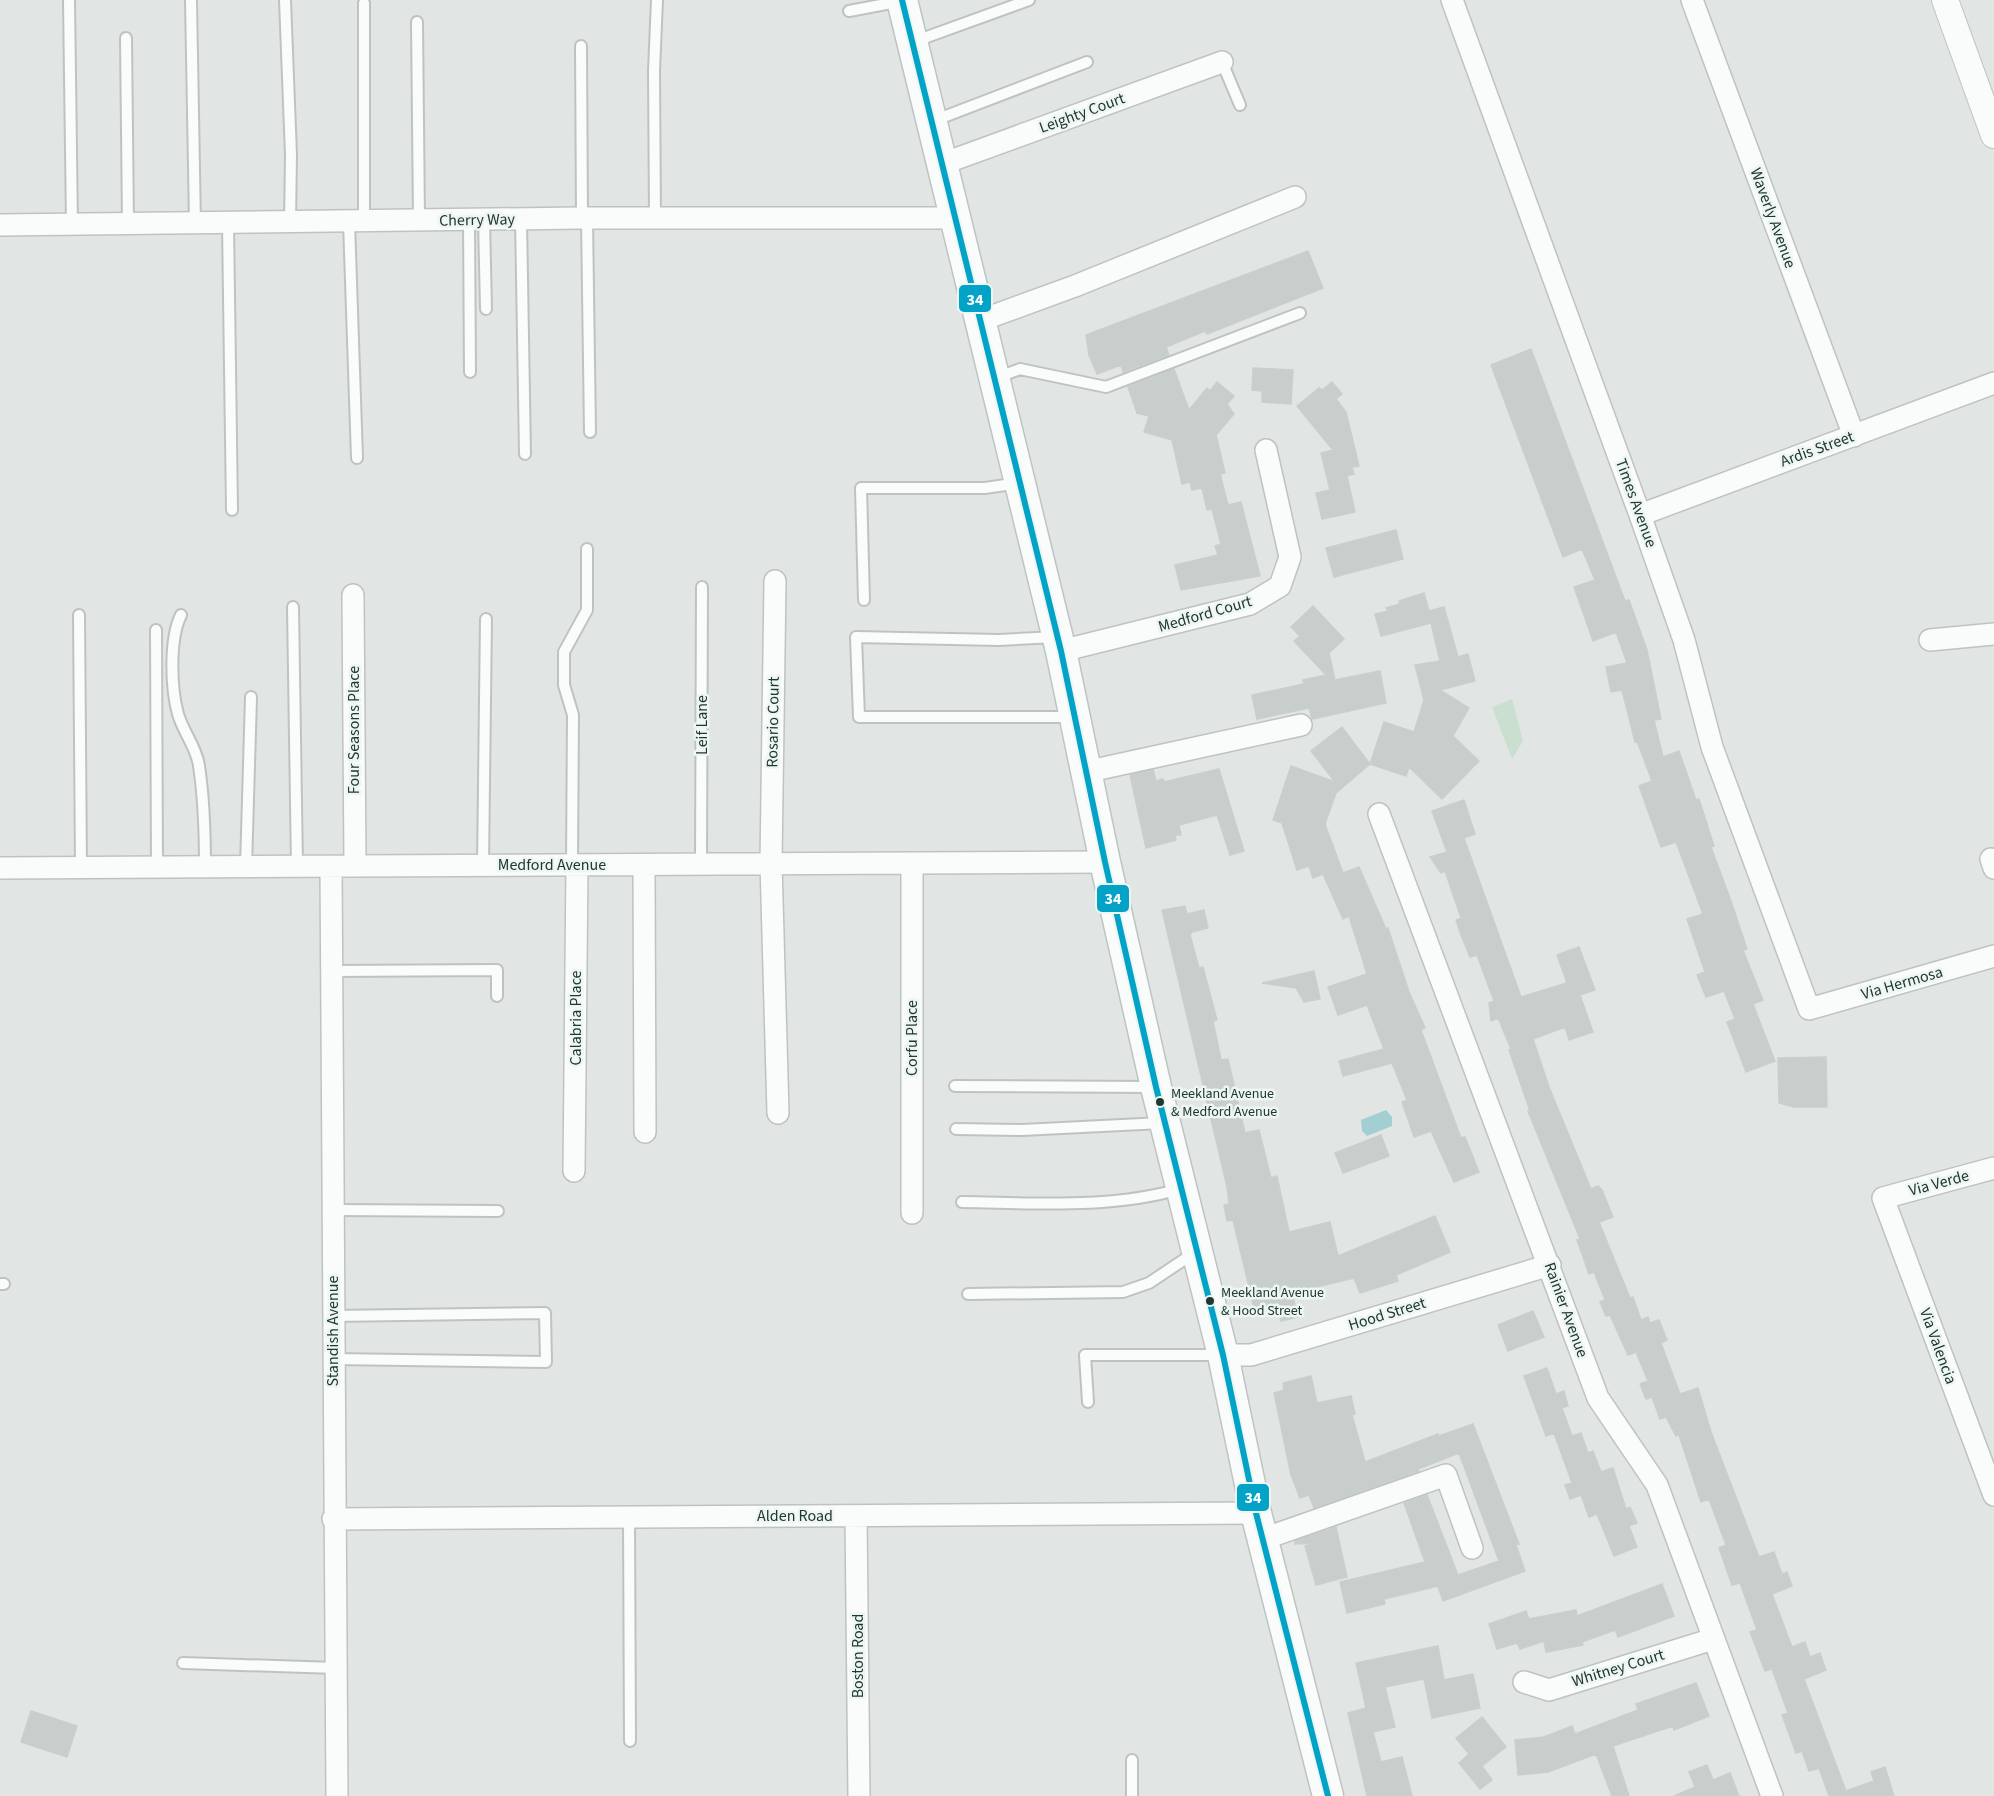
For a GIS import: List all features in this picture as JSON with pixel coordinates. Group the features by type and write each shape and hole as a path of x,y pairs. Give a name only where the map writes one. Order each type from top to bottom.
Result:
{"main road":[{"path":"902,0 953,218 1060,644 1085,772 1156,1087 1223,1355 1260,1526 1328,1796"}],"street":[{"name":"Times Avenue","path":"1452,0 1641,515 1684,640 1712,747 1809,1010"},
{"name":"Waverly Avenue","path":"1692,0 1854,436"},
{"path":"1945,0 1994,135"},
{"name":"Leighty Court","path":"942,164 1222,62"},
{"path":"979,321 1075,286 1295,197"},
{"name":"Cherry Way","path":"0,225 584,218 953,218"},
{"name":"Ardis Street","path":"1641,515 1994,382"},
{"name":"Medford Court","path":"1060,644 1250,604 1280,586 1290,557 1266,450"},
{"name":"Rosario Court","path":"775,581 771,863 778,1113"},
{"name":"Four Seasons Place","path":"353,595 355,866"},
{"path":"1930,640 1994,634"},
{"path":"1085,772 1301,725"},
{"name":"Rainier Avenue","path":"1379,814 1598,1398 1657,1485 1772,1796"},
{"name":"Medford Avenue","path":"0,868 1105,862"},
{"name":"Corfu Place","path":"912,863 912,1213"},
{"name":"Calabria Place","path":"574,865 574,1171"},
{"path":"644,865 645,1132"},
{"name":"Standish Avenue","path":"331,866 333,1519 337,1796"},
{"name":"Via Hermosa","path":"1809,1010 1994,956"},
{"name":"Via Verde","path":"1883,1198 1994,1168"},
{"name":"Via Valencia","path":"1883,1198 1994,1495"},
{"name":"Hood Street","path":"1223,1355 1251,1355 1550,1265"},
{"name":"Alden Road","path":"333,1519 856,1516 1260,1526 1446,1475 1472,1548"},
{"name":"Boston Road","path":"856,1516 859,1796"},
{"name":"Whitney Court","path":"1524,1682 1550,1690 1713,1639"}],"lane":[{"path":"69,0 72,225"},
{"path":"191,0 195,224"},
{"path":"285,0 291,155 290,223"},
{"path":"655,218 654,71 657,0"},
{"path":"849,11 902,0"},
{"path":"912,43 1029,0"},
{"path":"357,458 357,222 364,3"},
{"path":"417,22 419,221"},
{"path":"126,38 128,224"},
{"path":"581,46 590,432"},
{"path":"931,122 1087,62"},
{"path":"1222,62 1240,105"},
{"path":"521,219 525,454"},
{"path":"476,220 486,309"},
{"path":"470,372 476,220"},
{"path":"228,224 232,510"},
{"path":"993,379 1020,369 1106,387 1300,313"},
{"path":"864,600 861,488 985,488 1019,483"},
{"path":"574,865 573,715 564,685 564,652 586,610 587,549"},
{"name":"Leif Lane","path":"701,864 702,587"},
{"path":"293,607 297,867"},
{"path":"79,615 81,867"},
{"path":"181,615 175,626 173,683 178,714 199,763 205,823 205,867"},
{"path":"483,865 486,619"},
{"path":"156,630 157,867"},
{"path":"1060,644 999,640 856,637 859,717 1074,717"},
{"path":"246,867 251,697"},
{"path":"332,971 497,970 497,996"},
{"path":"955,1086 1156,1087"},
{"path":"956,1129 1094,1129 1165,1123"},
{"path":"962,1202 1067,1203 1119,1200 1154,1196 1181,1189"},
{"path":"333,1210 498,1211"},
{"path":"968,1294 1123,1292 1149,1283 1196,1251"},
{"path":"333,1316 545,1313 546,1362 333,1359"},
{"path":"1088,1402 1085,1355 1223,1355"},
{"path":"630,1517 630,1741"},
{"path":"183,1663 335,1668"},
{"path":"1132,1760 1132,1796"}],"green space":[{"path":"1512,699 1523,741 1512,759 1492,707"}],"water":[{"path":"1386,1110 1392,1117 1392,1126 1367,1136 1362,1131 1361,1120"}],"building":[{"path":"1308,251 1323,288 1207,334 1205,331 1166,347 1169,355 1123,372 1121,365 1097,374 1089,355 1086,335"},
{"path":"1531,349 1625,601 1629,600 1647,650 1661,719 1654,720 1663,757 1679,751 1696,800 1699,799 1714,846 1711,847 1747,949 1743,950 1763,1000 1753,1004 1775,1061 1746,1072 1727,1022 1735,1019 1724,991 1706,997 1697,975 1705,972 1687,919 1703,914 1676,842 1661,847 1639,786 1652,781 1637,741 1635,742 1622,690 1611,692 1606,667 1627,663 1616,632 1593,641 1574,587 1595,580 1582,549 1563,557 1491,365"},
{"path":"1253,368 1293,370 1291,404 1262,402 1262,391 1252,390"},
{"path":"1174,369 1189,410 1207,388 1210,391 1217,382 1234,396 1227,404 1234,414 1216,435 1225,473 1220,474 1228,505 1241,502 1260,576 1181,590 1175,565 1218,555 1215,546 1221,544 1212,509 1207,510 1202,488 1192,490 1190,482 1182,484 1172,440 1144,432 1149,416 1137,413 1128,387"},
{"path":"1332,382 1342,394 1336,399 1346,412 1359,466 1352,467 1354,474 1347,476 1355,512 1322,519 1316,493 1330,490 1321,453 1333,450 1297,406 1319,388 1322,390"},
{"path":"1396,530 1403,559 1334,577 1326,548"},
{"path":"1424,593 1429,611 1444,607 1458,657 1468,654 1475,681 1440,690 1469,708 1453,736 1479,761 1442,799 1409,767 1406,776 1370,764 1384,722 1414,732 1424,700 1415,665 1440,661 1431,623 1381,636 1375,614 1388,611 1386,608 1400,604 1399,601"},
{"path":"1313,606 1344,639 1329,653 1335,680 1380,671 1386,703 1312,719 1309,708 1257,719 1252,695 1304,684 1303,680 1326,675 1294,641 1300,636 1291,627"},
{"path":"1342,727 1370,764 1336,793 1325,824 1343,873 1359,867 1386,929 1388,928 1409,992 1425,1028 1421,1030 1461,1138 1465,1137 1479,1172 1454,1182 1431,1131 1414,1137 1402,1102 1407,1100 1392,1063 1343,1076 1339,1061 1384,1049 1367,1005 1338,1015 1328,987 1367,974 1349,916 1343,919 1323,874 1313,878 1309,866 1297,870 1282,823 1273,820 1291,766 1335,782 1311,751"},
{"path":"1219,769 1244,851 1230,855 1217,815 1179,825 1181,835 1175,835 1176,840 1146,848 1130,775 1153,770 1156,781 1163,779 1164,782"},
{"path":"1464,800 1475,834 1464,838 1521,997 1567,983 1557,955 1579,947 1595,990 1580,995 1593,1032 1569,1040 1565,1027 1533,1039 1549,1087 1591,1189 1598,1186 1602,1190 1613,1217 1599,1222 1641,1320 1648,1317 1650,1323 1659,1320 1667,1340 1661,1343 1680,1394 1698,1388 1711,1432 1759,1557 1774,1552 1782,1574 1787,1572 1792,1586 1772,1594 1792,1647 1805,1642 1810,1657 1820,1653 1826,1670 1804,1679 1846,1791 1874,1781 1871,1772 1885,1767 1894,1796 1829,1796 1819,1768 1809,1771 1802,1751 1796,1753 1782,1715 1788,1713 1772,1669 1765,1671 1750,1632 1757,1630 1740,1583 1732,1585 1719,1548 1726,1545 1709,1499 1701,1502 1679,1435 1676,1436 1666,1417 1660,1419 1652,1397 1646,1399 1640,1384 1648,1381 1636,1352 1628,1355 1610,1315 1606,1316 1600,1302 1605,1300 1594,1272 1589,1274 1577,1240 1580,1239 1528,1111 1530,1111 1509,1050 1511,1049 1498,1018 1491,1021 1489,1003 1494,1001 1477,955 1470,957 1461,935 1456,920 1461,918 1445,871 1441,873 1430,857 1447,852 1432,811"},
{"path":"1185,906 1187,914 1204,910 1208,928 1192,932 1190,935 1199,968 1203,967 1217,1020 1213,1021 1221,1060 1228,1059 1245,1133 1259,1130 1271,1178 1277,1176 1289,1232 1330,1222 1338,1256 1435,1216 1450,1252 1396,1275 1398,1281 1360,1293 1354,1278 1292,1293 1298,1317 1281,1321 1277,1303 1254,1308 1233,1220 1227,1221 1224,1205 1229,1204 1227,1187 1162,910"},
{"path":"1314,971 1320,999 1304,1002 1296,988 1262,983"},
{"path":"1826,1057 1827,1107 1794,1107 1779,1103 1778,1058"},
{"path":"1381,1135 1389,1156 1343,1173 1335,1153"},
{"path":"1533,1311 1544,1337 1508,1351 1498,1325"},
{"path":"1547,1368 1556,1394 1564,1391 1568,1406 1562,1408 1572,1436 1581,1433 1588,1453 1593,1451 1601,1472 1613,1468 1626,1509 1630,1507 1637,1523 1629,1526 1637,1547 1614,1556 1597,1514 1589,1517 1581,1495 1570,1499 1565,1485 1572,1483 1554,1433 1546,1436 1524,1376"},
{"path":"1311,1376 1317,1403 1351,1396 1355,1414 1352,1415 1365,1462 1438,1434 1439,1436 1473,1424 1519,1544 1516,1545 1525,1571 1443,1601 1438,1586 1384,1599 1385,1604 1347,1613 1340,1582 1425,1562 1404,1503 1427,1495 1458,1575 1499,1561 1459,1453 1418,1469 1419,1471 1314,1508 1309,1495 1300,1498 1291,1475 1274,1393 1284,1390 1283,1383"},
{"path":"1336,1527 1347,1577 1316,1585 1305,1546 1314,1543 1295,1544 1295,1541"},
{"path":"1662,1584 1674,1616 1618,1637 1615,1630 1582,1642 1583,1645 1546,1652 1544,1641 1520,1649 1517,1643 1497,1649 1489,1624 1526,1611 1529,1619 1576,1610 1577,1616"},
{"path":"1438,1646 1444,1680 1473,1674 1480,1708 1432,1718 1424,1679 1385,1687 1395,1727 1373,1732 1381,1762 1402,1757 1412,1796 1367,1796 1348,1713 1366,1708 1356,1663"},
{"path":"1696,1683 1709,1716 1674,1730 1673,1726 1613,1746 1629,1796 1612,1796 1596,1754 1548,1772 1518,1775 1515,1740 1544,1737 1572,1726 1575,1734 1638,1710 1636,1704"},
{"path":"31,1711 77,1726 67,1757 21,1742"},
{"path":"1482,1717 1506,1747 1482,1766 1492,1780 1480,1789 1459,1763 1469,1754 1456,1738"},
{"path":"1707,1765 1713,1780 1730,1773 1739,1796 1674,1796 1695,1787 1689,1772"}],"transit line":[{"name":"34","path":"902,0 1061,651 1105,862 1156,1087 1223,1355 1256,1513 1328,1796"}],"place":[{"name":"Meekland Avenue & Medford Avenue","path":"1160,1102"},
{"name":"Meekland Avenue & Hood Street","path":"1210,1301"}]}
